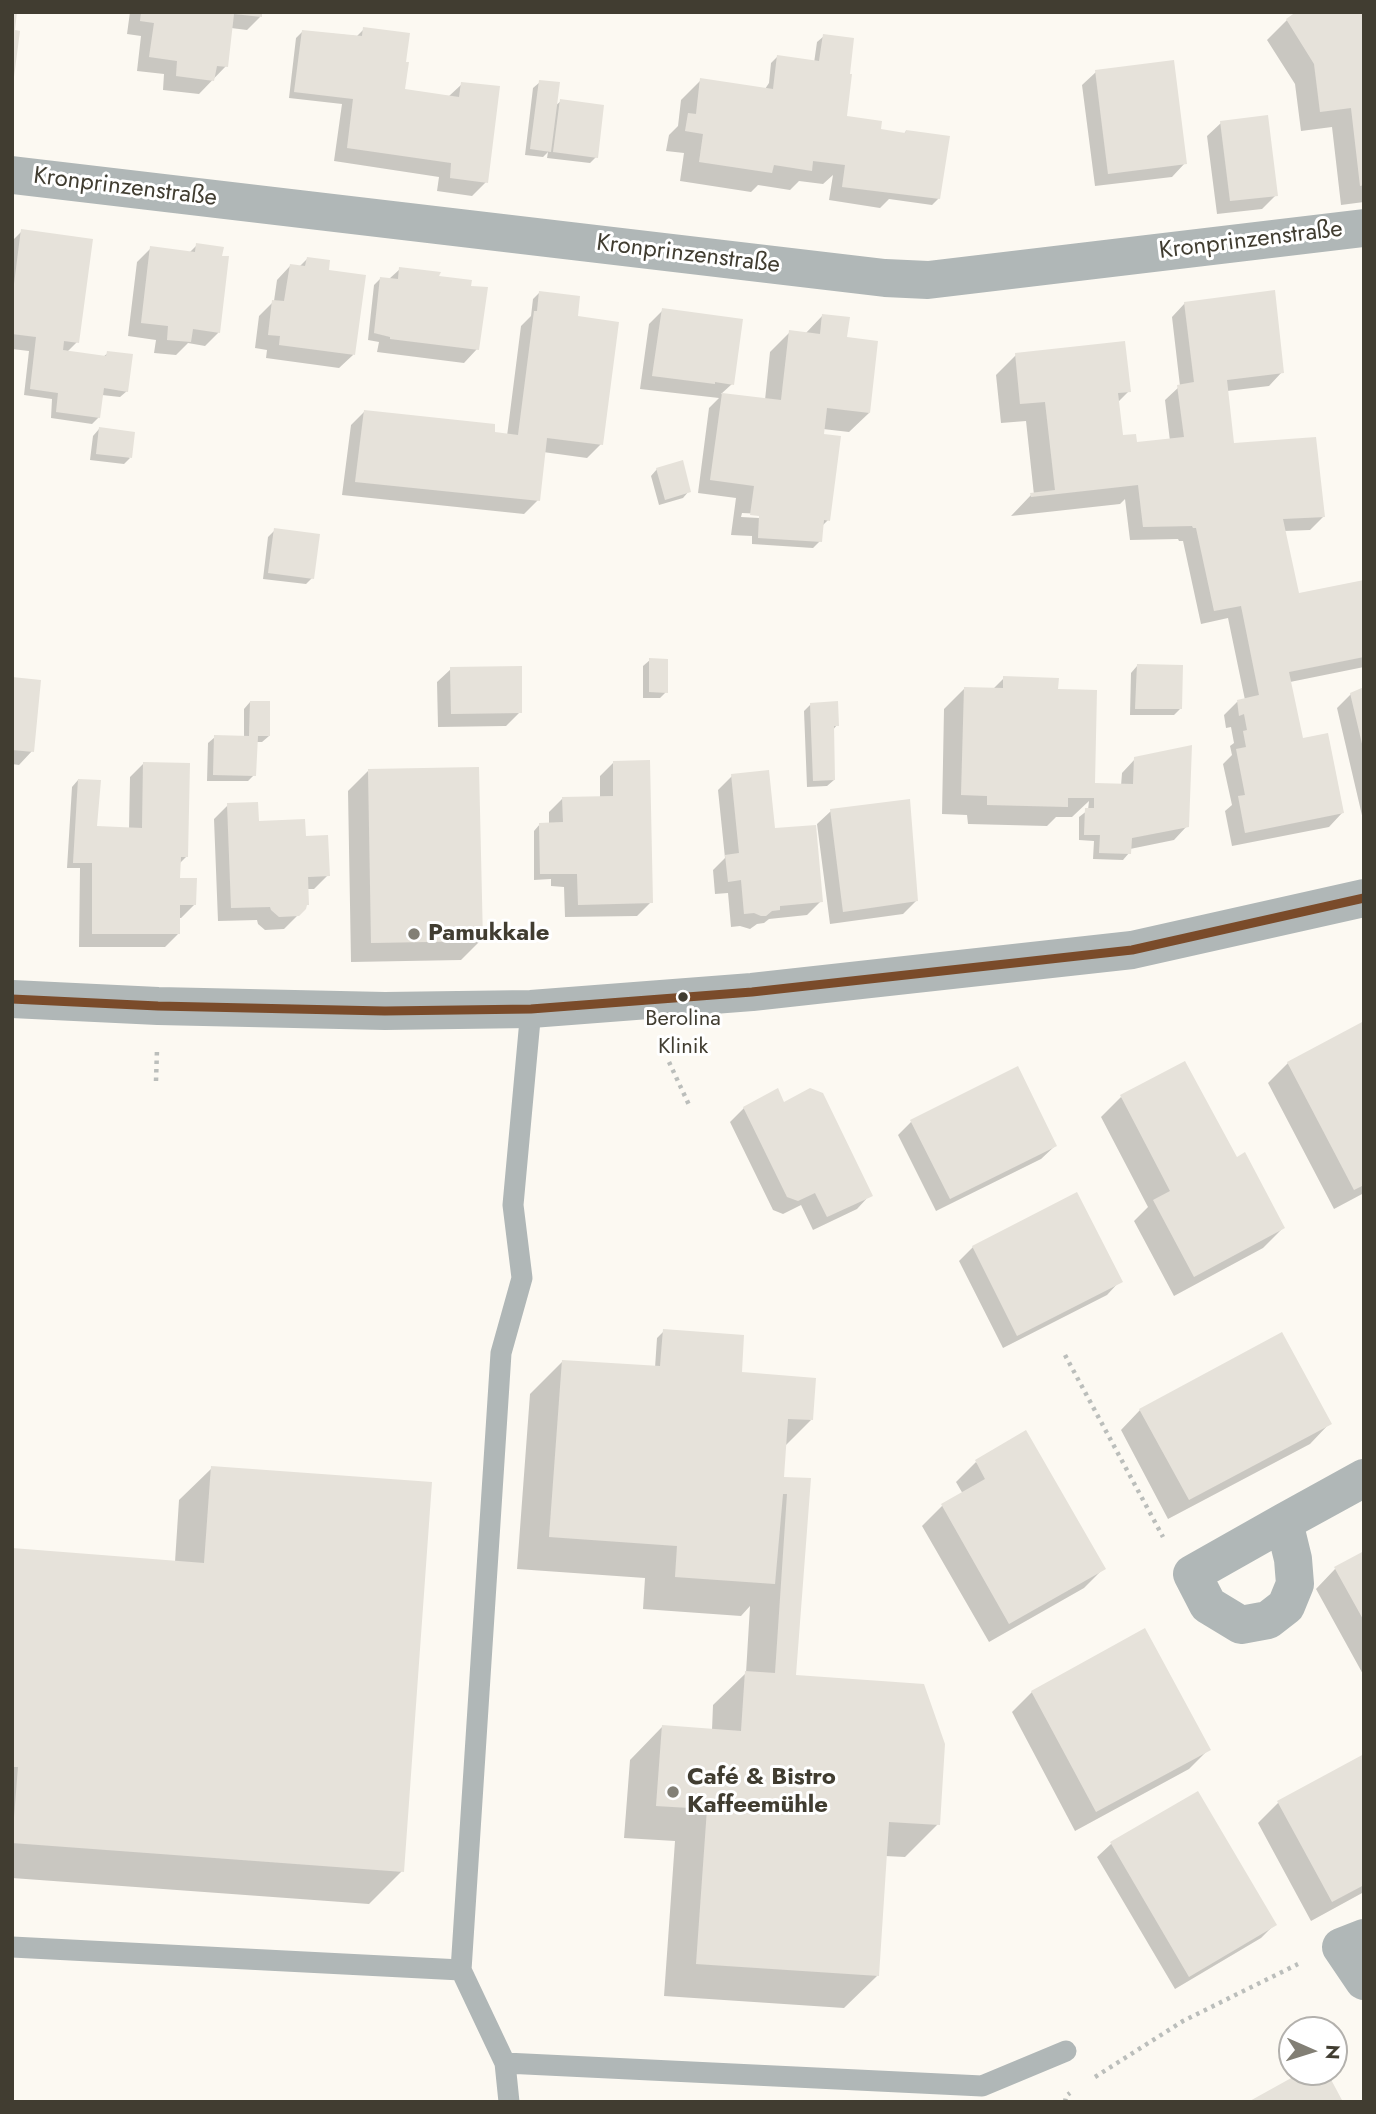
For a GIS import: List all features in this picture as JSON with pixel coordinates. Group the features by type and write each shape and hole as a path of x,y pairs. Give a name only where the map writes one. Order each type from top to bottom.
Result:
{"street":[{"name":"Kronprinzenstraße","path":"12,175 918,280 1364,228"},
{"path":"12,999 158,1006 385,1011 531,1009 752,992 1132,950 1364,898"},
{"path":"1284,1522 1293,1559 1295,1584 1286,1606 1268,1620 1241,1625 1208,1605 1192,1574 1284,1522 1364,1478"},
{"path":"1353,1943 1364,1981"}],"lane":[{"path":"509,2102 505,2063 461,1970 501,1353 522,1278 513,1205 531,1009"},
{"path":"12,1948 461,1970"},
{"path":"505,2063 982,2086 1066,2051"}],"path":[{"path":"668,1062 690,1107"},
{"path":"1065,1354 1163,1538 1192,1574"},
{"path":"1089,2081 1183,2021 1286,1968 1353,1943"},
{"path":"1065,2102 1066,2096 1078,2088"}],"building":[{"path":"12,12 17,12 15,30 20,31 14,77 12,77"},
{"path":"141,12 262,12 262,17 234,14 228,67 217,66 214,81 176,76 177,61 149,57 154,23 140,21"},
{"path":"1296,12 1364,12 1364,185 1360,186 1351,108 1320,112 1314,64 1286,19"},
{"path":"363,27 410,33 405,89 459,97 461,82 500,86 488,183 450,178 451,163 347,148 353,99 294,92 302,30 362,36"},
{"path":"823,34 854,38 847,116 882,121 881,129 950,136 940,199 842,187 845,165 813,161 812,171 774,165 772,173 699,162 703,134 685,131 688,113 696,114 700,78 773,89 777,55 819,61"},
{"path":"1174,60 1187,164 1108,174 1095,70"},
{"path":"539,80 560,82 551,152 530,149"},
{"path":"560,99 604,105 598,158 553,152"},
{"path":"1268,115 1278,196 1230,201 1220,121"},
{"path":"21,229 93,239 79,343 64,341 63,350 106,356 107,351 133,354 128,392 104,388 100,418 56,412 58,393 30,389 36,337 12,334 12,284"},
{"path":"196,243 224,247 222,256 229,256 220,333 193,329 191,342 167,340 168,326 141,323 150,246 195,252"},
{"path":"307,257 330,260 329,270 366,275 355,355 279,345 280,336 268,335 272,300 284,301 290,264 305,266"},
{"path":"399,267 441,272 439,276 472,280 471,286 488,287 479,350 390,339 374,333 380,277 398,279"},
{"path":"1275,290 1284,373 1227,380 1234,443 1316,437 1325,517 1283,519 1299,593 1364,580 1364,657 1289,672 1303,738 1328,733 1344,813 1245,833 1238,796 1245,795 1236,749 1246,747 1243,731 1247,730 1244,714 1239,716 1237,700 1259,695 1241,606 1214,611 1196,528 1143,527 1138,485 1031,497 1030,493 1055,490 1045,402 1020,404 1015,353 1125,341 1131,392 1118,393 1123,435 1136,434 1137,442 1184,437 1177,385 1194,382 1184,302"},
{"path":"539,291 580,296 578,316 619,322 603,445 547,438 540,501 355,482 364,410 495,424 495,432 518,435"},
{"path":"662,308 743,319 734,385 652,376"},
{"path":"822,314 850,317 847,337 878,341 870,413 827,408 824,434 841,436 830,521 824,520 822,542 758,538 759,516 750,515 754,486 710,480 722,393 781,400 789,330 820,334"},
{"path":"99,427 135,432 132,458 96,454"},
{"path":"683,460 691,492 665,500 656,468"},
{"path":"274,528 320,534 314,579 268,573"},
{"path":"649,658 668,659 668,693 649,692"},
{"path":"1137,664 1183,665 1182,709 1135,709"},
{"path":"522,666 522,713 451,714 450,667"},
{"path":"1003,676 1059,678 1058,689 1097,690 1095,783 1133,784 1134,757 1192,745 1189,827 1132,838 1131,854 1099,853 1100,835 1084,835 1085,808 1094,808 1094,798 1068,798 1068,807 987,805 987,796 961,795 964,687 1003,688"},
{"path":"12,677 41,680 34,752 12,750"},
{"path":"1364,687 1364,748 1363,748 1350,693"},
{"path":"250,701 270,701 270,736 258,736 256,776 213,775 214,735 249,736"},
{"path":"838,701 839,726 834,726 835,780 813,781 810,703"},
{"path":"650,760 653,903 578,905 577,874 540,874 539,823 563,822 562,797 613,796 613,761"},
{"path":"143,762 190,763 188,857 181,857 180,878 197,878 196,905 180,905 180,934 92,934 92,863 73,863 78,779 101,780 97,826 142,828"},
{"path":"479,767 483,941 371,943 368,769"},
{"path":"769,770 775,828 816,825 823,902 780,906 780,910 761,916 754,913 744,914 741,880 728,882 725,855 739,853 731,774"},
{"path":"910,799 918,901 843,912 830,809"},
{"path":"258,802 259,821 305,819 306,836 328,835 330,876 308,877 309,905 299,916 279,917 270,907 231,908 227,803"},
{"path":"1364,1021 1364,1185 1354,1190 1287,1062"},
{"path":"1185,1061 1237,1157 1245,1152 1285,1228 1194,1277 1153,1200 1170,1191 1120,1095"},
{"path":"1018,1066 1057,1146 950,1199 910,1120"},
{"path":"778,1088 784,1102 810,1088 823,1093 873,1196 827,1217 815,1193 798,1201 787,1197 743,1107"},
{"path":"1077,1192 1123,1282 1017,1336 972,1246"},
{"path":"663,1329 744,1335 742,1372 816,1378 813,1420 788,1419 784,1477 811,1478 796,1675 924,1684 945,1744 940,1825 889,1822 879,1976 696,1964 707,1809 656,1806 662,1725 741,1731 745,1671 775,1673 787,1494 783,1494 775,1584 675,1577 677,1546 549,1537 562,1360 660,1366"},
{"path":"1282,1332 1332,1424 1189,1500 1139,1409"},
{"path":"1026,1430 1106,1569 1009,1624 941,1504 985,1479 975,1460"},
{"path":"211,1466 432,1482 404,1872 12,1843 18,1767 12,1767 12,1548 204,1563"},
{"path":"1364,1551 1364,1621 1334,1567"},
{"path":"1145,1628 1211,1750 1096,1812 1031,1691"},
{"path":"1364,1754 1364,1885 1332,1902 1277,1801"},
{"path":"1198,1791 1277,1925 1189,1977 1110,1842"},
{"path":"1278,2085 1334,2086 1343,2102 1248,2102"}],"transit line":[{"path":"12,999 158,1006 385,1011 531,1009 752,992 1132,950 1364,898"}],"place":[{"name":"Pamukkale","path":"414,934"},
{"name":"Berolina Klinik","path":"683,997"},
{"name":"Café & Bistro Kaffeemühle","path":"673,1792"}]}
